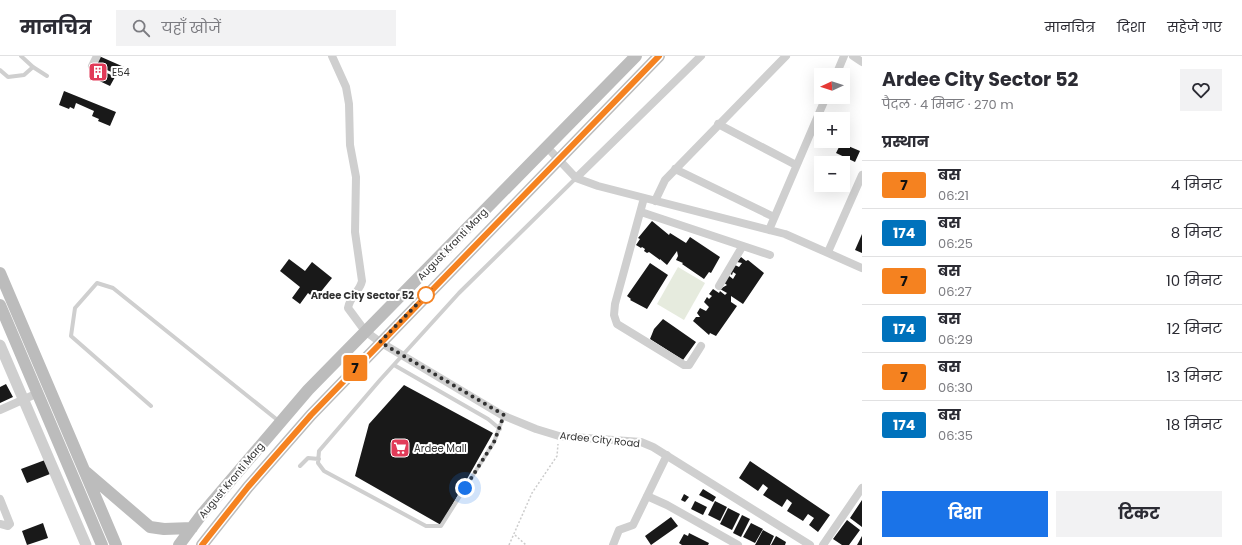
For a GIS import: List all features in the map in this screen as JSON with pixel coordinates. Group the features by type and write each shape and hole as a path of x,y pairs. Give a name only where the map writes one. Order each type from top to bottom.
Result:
{"main road":[{"name":"August Kranti Marg","path":"179,545 308,390 636,56"},
{"name":"August Kranti Marg","path":"202,545 212,531 311,415 380,342 659,56"},
{"path":"0,273 82,469 116,545"},
{"path":"0,305 102,545"},
{"path":"82,469 150,527 164,529 192,528"},
{"path":"207,545 212,531"}],"street":[{"path":"92,66 97,56"},
{"name":"Ardee City Road","path":"332,56 346,87 349,104 350,145 356,177 355,232 362,281 361,285 350,299 348,308 365,331 380,342 504,415 559,436 641,442 667,455 810,545"},
{"path":"576,178 701,56"},
{"path":"655,201 665,180 786,56"},
{"path":"839,68 844,56"},
{"path":"854,56 862,62"},
{"path":"769,230 823,104"},
{"path":"718,124 796,165"},
{"path":"546,146 576,178 655,201 769,230 828,252 862,268"},
{"path":"675,169 774,217"},
{"path":"828,252 859,192 862,175"},
{"path":"644,198 615,304 614,315 617,324 684,366 688,365 700,346"},
{"path":"640,212 770,255"},
{"path":"719,286 742,247"},
{"path":"0,345 86,545"},
{"path":"0,410 38,392"},
{"path":"613,545 619,530 633,526 667,455"},
{"path":"823,545 862,488"},
{"path":"647,496 667,505 738,545"},
{"path":"0,499 10,524 8,526 0,524"}],"lane":[{"path":"21,56 33,67 47,76"},
{"path":"0,70 8,76 19,76 24,75 33,67"},
{"path":"504,415 494,442 441,526 426,526 324,471 318,463 319,451 459,293 576,178"},
{"path":"151,406 71,336 75,308 97,283 113,288 280,422"},
{"path":"394,365 488,418 500,429"},
{"path":"300,466 308,458 319,459"}],"path":[{"path":"509,545 532,493 557,456 559,436"},
{"path":"515,534 526,545"}],"shaded area":[{"path":"678,267 705,283 684,320 657,304"}],"building":[{"path":"99,56 124,67 121,76 95,65"},
{"name":"E54","path":"95,67 115,77 110,86 91,77"},
{"path":"64,91 116,112 110,126 98,121 99,119 92,116 94,111 76,103 74,109 70,107 69,109 59,105"},
{"path":"850,147 860,151 855,162 850,160 850,156 842,156 836,153 838,148 850,148"},
{"path":"652,221 669,235 670,233 686,243 690,237 720,257 711,273 709,272 704,279 682,264 683,263 676,260 678,256 677,251 667,265 649,252 647,253 644,251 645,249 642,247 641,248 636,245 640,239 638,238"},
{"path":"862,234 862,253 855,250"},
{"path":"741,257 746,261 748,260 764,273 743,304 731,296 731,302 737,306 716,336 710,333 709,335 693,321 696,317 700,317 697,313 700,308 706,311 709,307 704,302 707,297 709,299 712,296 709,294 713,289 719,293 720,291 725,295 727,293 720,289 727,285 723,282 728,275 733,279 736,274 733,272 732,275 729,273 735,265 739,267 742,263 737,262"},
{"path":"289,259 305,271 312,262 332,278 315,299 308,293 300,304 292,298 300,287 280,271"},
{"path":"650,263 668,275 647,309 630,300 631,299 627,296"},
{"path":"663,319 696,342 683,360 650,339 654,329"},
{"path":"6,384 13,397 0,403 0,387"},
{"path":"404,385 493,433 441,525 355,476 369,424"},
{"path":"45,460 50,474 27,483 21,469"},
{"path":"750,461 830,515 818,532 809,525 814,518 808,514 803,521 787,511 792,503 787,499 782,507 763,495 768,488 763,484 758,491 739,478"},
{"path":"703,489 716,497 713,502 699,495"},
{"path":"684,494 689,497 685,502 681,500"},
{"path":"862,500 862,527 850,518"},
{"path":"695,501 707,507 703,515 691,509"},
{"path":"715,501 727,507 720,521 708,515"},
{"path":"728,508 740,514 732,530 720,524"},
{"path":"742,515 750,519 741,537 733,533"},
{"path":"671,517 678,526 651,545 645,536"},
{"path":"847,520 860,530 849,545 842,545 833,539"},
{"path":"43,523 48,538 27,545 22,531"},
{"path":"751,523 763,529 755,543 743,537"},
{"path":"763,530 774,536 770,545 755,545"},
{"path":"689,533 709,543 708,545 682,545 679,543 684,534 688,536"},
{"path":"776,536 786,542 785,545 771,545"},
{"path":"862,536 862,545 857,545"}],"bus line":[{"name":"7","path":"202,545 248,487 311,415 366,356 659,56"}],"place":[{"name":"E54","path":"98,72"},
{"name":"Ardee City Sector 52","path":"426,295"},
{"name":"Ardee Mall","path":"400,448"}],"route":[{"path":"426,295 431,290 380,342 504,415 494,442 465,488"}]}
